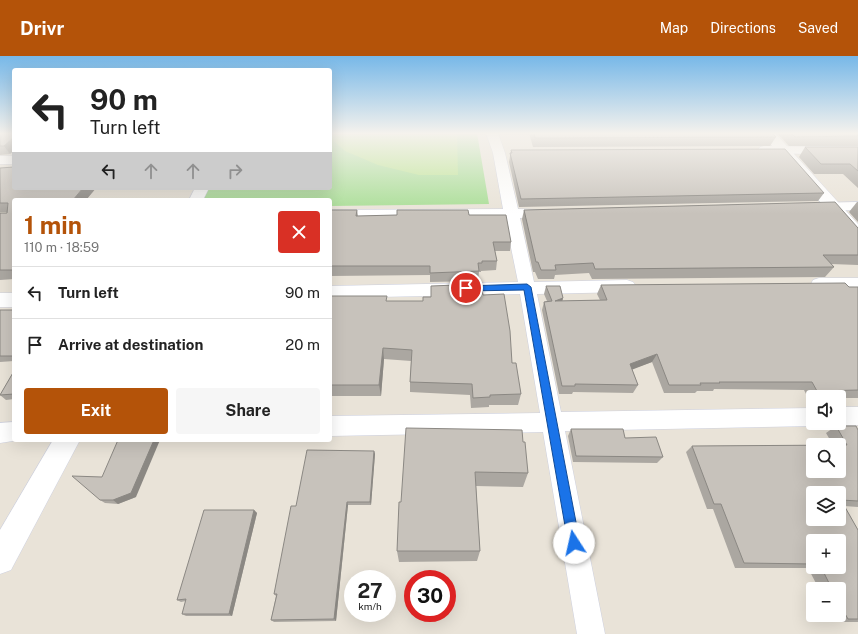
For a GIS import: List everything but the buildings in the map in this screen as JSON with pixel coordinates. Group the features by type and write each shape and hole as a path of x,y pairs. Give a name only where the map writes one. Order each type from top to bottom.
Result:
{"street":[{"path":"0,160 12,160"},
{"path":"507,160 512,214 527,287 591,634"},
{"path":"792,160 858,235"},
{"path":"802,207 858,206"},
{"path":"332,214 512,214 566,212"},
{"path":"803,284 858,284"},
{"path":"332,292 527,287 645,286"},
{"path":"0,300 12,300"},
{"path":"846,416 858,416"},
{"path":"332,426 806,417"},
{"path":"0,433 12,432"},
{"path":"0,559 66,442"}],"green space":[{"path":"332,160 482,160 489,204 332,206 332,198 203,198 207,190 332,190"},
{"path":"366,160 458,160 458,175 419,175 378,165"}],"route":[{"path":"466,288 527,287 574,543"}]}
